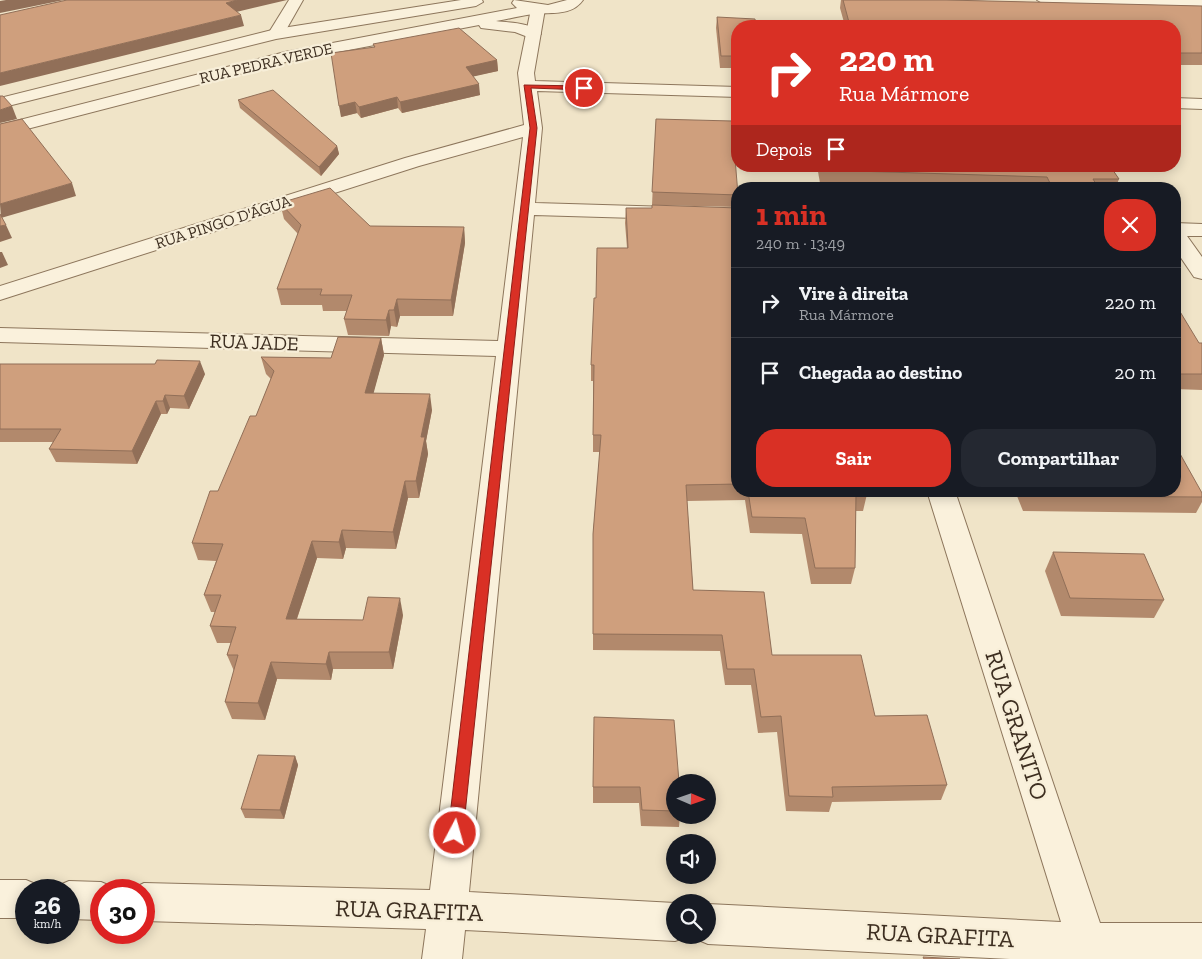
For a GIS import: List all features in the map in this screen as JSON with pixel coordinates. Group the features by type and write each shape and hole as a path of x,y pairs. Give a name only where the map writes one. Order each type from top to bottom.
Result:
{"street":[{"path":"276,34 296,0"},
{"name":"RUA PEDRA VERDE","path":"0,103 276,34 488,0"},
{"path":"517,0 522,5 537,9 556,9 570,5 576,0"},
{"path":"1044,0 1202,4"},
{"path":"442,959 533,128 526,80 537,9"},
{"name":"RUA PEDRA VERDE","path":"0,131 284,57 537,9"},
{"path":"526,80 556,9"},
{"path":"449,26 518,28 533,34"},
{"path":"526,80 731,92"},
{"path":"1181,103 1202,104"},
{"name":"RUA PINGO D'ÁGUA","path":"0,293 412,162 533,128"},
{"path":"523,209 731,215"},
{"path":"1181,229 1202,230"},
{"path":"1181,242 1202,272"},
{"name":"RUA JADE","path":"0,335 508,349"},
{"name":"RUA GRANITO","path":"943,497 1090,951"},
{"path":"0,899 15,899"},
{"name":"RUA GRAFITA","path":"155,902 447,910 666,922"},
{"name":"RUA GRAFITA","path":"716,925 1090,951 1202,943"}],"building":[{"path":"67,0 237,0 226,3 241,15 0,73 0,15"},
{"path":"843,0 946,0 1202,6 1202,53 1181,53 1181,20 848,20"},
{"path":"717,17 755,19 731,20 731,56 721,56"},
{"path":"459,28 497,60 466,67 479,84 400,102 397,97 359,107 355,102 339,106 331,53 375,47 373,44"},
{"path":"273,90 337,146 319,167 238,100"},
{"path":"0,96 3,96 12,106 0,110"},
{"path":"22,119 72,183 0,204 0,124"},
{"path":"656,119 731,121 731,172 736,172 737,182 731,182 731,195 652,192"},
{"path":"886,172 1114,172 1119,179 1093,179 1095,182 1050,182 1047,177"},
{"path":"330,188 370,226 464,227 451,300 397,299 394,310 389,310 386,320 344,319 352,295 320,295 322,289 277,289 301,225 280,203"},
{"path":"652,205 731,208 731,484 686,485 693,590 764,592 772,655 861,655 875,716 927,715 947,785 832,787 833,797 789,796 781,716 761,717 754,669 727,669 722,635 593,634 593,534 601,435 593,435 594,365 591,365 594,298 596,298 597,248 628,248 626,208 652,208"},
{"path":"0,214 6,225 0,226"},
{"path":"1181,313 1199,343 1202,343 1202,374 1181,374"},
{"path":"338,337 381,338 365,393 430,394 421,437 425,437 416,481 405,481 393,532 342,530 339,542 312,541 286,619 363,620 368,597 400,598 389,652 329,652 326,664 271,662 258,703 225,702 238,655 227,655 236,627 210,626 221,595 204,595 223,544 192,543 210,491 218,491 250,416 256,416 274,371 261,357 331,358"},
{"path":"157,360 200,361 184,396 165,395 163,401 156,401 132,451 49,449 61,429 0,429 0,364 155,364"},
{"path":"1181,456 1202,493 1202,497 1181,497"},
{"path":"749,497 856,497 855,568 815,568 805,518 752,517"},
{"path":"1053,552 1144,554 1164,600 1070,598"},
{"path":"594,717 674,720 678,774 666,774 666,811 642,810 640,787 593,787"},
{"path":"258,755 295,756 280,810 241,809"},
{"path":"923,957 960,959 924,959"}],"route":[{"path":"455,833 533,128 527,86 584,88"}]}
